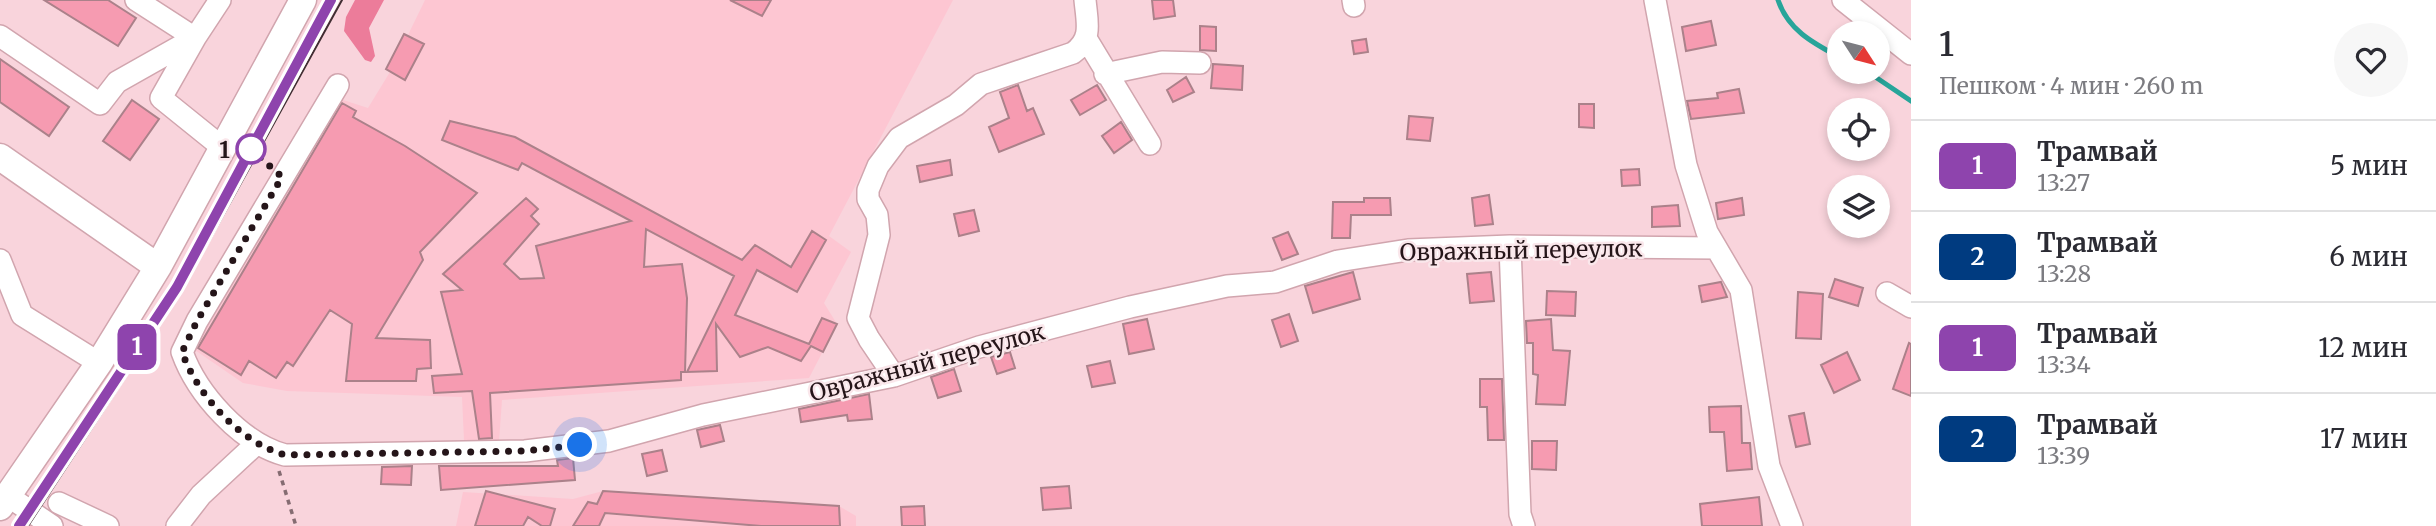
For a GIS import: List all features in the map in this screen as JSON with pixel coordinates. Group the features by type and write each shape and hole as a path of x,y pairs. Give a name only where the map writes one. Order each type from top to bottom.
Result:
{"main road":[{"path":"4,502 99,363 158,267 303,0"},
{"path":"0,157 158,267"}],"street":[{"path":"136,0 195,38"},
{"path":"220,0 161,98 223,148"},
{"path":"1085,0 1087,40 1105,74 1150,144"},
{"path":"1655,0 1686,165 1707,232 1741,290 1769,466 1792,526"},
{"path":"1843,0 1911,54"},
{"path":"0,36 100,104 117,82 195,38"},
{"path":"894,376 858,318 879,235 877,215 869,199 868,190 878,166 899,138 956,105 981,84 1073,52 1087,40"},
{"path":"1105,74 1162,62 1200,63"},
{"path":"177,526 201,495 265,448 200,390 191,377 182,352 197,321 338,85"},
{"path":"1510,246 1520,514 1524,526"},
{"name":"Овражный переулок","path":"265,448 285,455 525,451 609,441 703,415 894,376 979,347 1130,307 1227,286 1275,282 1338,261 1408,250 1510,246 1716,248"},
{"path":"0,262 22,315 99,363"},
{"path":"1887,293 1911,307"},
{"path":"4,502 52,526"},
{"path":"59,503 108,526"}],"path":[{"path":"265,448 296,526"}],"shaded area":[{"path":"355,0 384,0 369,28 375,56 371,62 365,60 344,31 346,17"},
{"path":"425,0 953,0 829,236 851,252 824,303 837,324 809,378 502,400 499,442 464,440 462,397 287,391 243,383 189,346 337,98 368,108 390,72 386,69 404,34 408,35"},
{"path":"603,491 839,506 856,516 856,526 456,526 463,492 573,499"}],"building":[{"path":"44,0 108,0 136,18 118,46"},
{"path":"730,0 771,0 762,16"},
{"path":"1152,0 1173,0 1175,16 1154,19"},
{"path":"1711,21 1716,45 1686,51 1682,27"},
{"path":"1200,26 1216,27 1216,51 1200,50"},
{"path":"404,34 424,44 405,80 386,69"},
{"path":"1366,39 1368,52 1354,54 1352,41"},
{"path":"0,59 69,107 49,136 0,102"},
{"path":"1213,64 1243,66 1242,90 1211,88"},
{"path":"1186,77 1194,92 1173,102 1167,90"},
{"path":"1018,85 1027,111 1033,108 1044,134 999,152 989,127 1009,118 1000,92"},
{"path":"1097,85 1106,100 1080,115 1071,100"},
{"path":"1739,89 1744,113 1691,119 1687,101 1718,98 1717,93"},
{"path":"132,100 159,119 130,160 103,141"},
{"path":"342,103 356,111 353,117 405,146 477,193 420,252 423,260 376,338 430,340 431,368 417,369 416,381 346,381 352,324 330,310 293,366 287,362 276,378 249,361 241,375 198,348"},
{"path":"1579,104 1594,104 1594,128 1579,127"},
{"path":"1409,116 1433,118 1430,141 1407,139"},
{"path":"450,121 515,137 742,260 755,245 791,267 812,231 826,240 797,292 757,270 735,315 809,344 822,318 837,324 823,352 811,346 801,361 768,347 740,357 716,324 717,371 687,372 734,276 646,229 644,267 682,264 687,298 685,372 681,372 681,380 490,393 492,438 479,439 472,391 434,393 432,376 462,374 441,292 462,290 443,274 526,198 538,209 531,216 539,224 504,264 520,279 544,278 536,246 631,221 522,163 518,170 442,140"},
{"path":"1121,122 1132,140 1114,153 1102,136"},
{"path":"950,160 952,175 920,182 917,166"},
{"path":"1639,169 1640,185 1622,186 1621,170"},
{"path":"1489,195 1493,224 1475,226 1472,198"},
{"path":"1364,198 1390,198 1391,215 1351,215 1350,238 1332,238 1333,202 1364,202"},
{"path":"1742,198 1744,215 1718,219 1716,203"},
{"path":"1678,205 1680,226 1652,227 1652,207"},
{"path":"974,210 979,231 959,236 954,214"},
{"path":"1288,232 1298,254 1282,260 1273,238"},
{"path":"1353,272 1360,299 1313,313 1305,286"},
{"path":"1491,272 1494,301 1470,303 1467,274"},
{"path":"1835,279 1863,288 1858,306 1829,297"},
{"path":"1721,282 1727,297 1702,302 1699,286"},
{"path":"1547,291 1576,292 1575,316 1546,315"},
{"path":"1798,292 1823,294 1821,339 1796,338"},
{"path":"1289,314 1298,341 1281,347 1272,320"},
{"path":"1147,319 1154,349 1129,354 1123,324"},
{"path":"1551,319 1553,350 1570,351 1565,405 1536,404 1538,375 1533,374 1533,343 1527,343 1526,321"},
{"path":"1909,343 1911,344 1911,396 1893,389"},
{"path":"1010,352 1015,368 997,374 991,357"},
{"path":"1847,352 1860,380 1834,393 1821,365"},
{"path":"1110,361 1115,383 1092,387 1087,366"},
{"path":"954,369 961,391 938,398 931,377"},
{"path":"1480,379 1502,379 1504,440 1488,440 1487,407 1480,407"},
{"path":"869,394 872,419 848,421 847,415 801,422 799,409"},
{"path":"1741,406 1742,443 1750,443 1752,469 1727,471 1724,432 1710,432 1709,407"},
{"path":"1804,413 1810,444 1796,447 1789,416"},
{"path":"720,425 724,441 701,447 697,430"},
{"path":"1532,441 1557,441 1556,470 1532,469"},
{"path":"662,450 667,471 647,476 642,454"},
{"path":"573,458 575,480 441,490 439,466 558,466 557,460"},
{"path":"412,466 411,485 381,484 382,467"},
{"path":"1069,486 1071,508 1043,510 1041,488"},
{"path":"486,491 555,509 550,526 542,526 528,517 523,526 475,526"},
{"path":"603,491 839,506 840,526 761,526 605,513 599,526 573,526 588,502 597,504"},
{"path":"1759,497 1762,526 1702,526 1700,504"},
{"path":"924,506 925,526 902,526 901,507"}],"waterway":[{"path":"1778,0 1795,28 1827,50"},
{"path":"1886,84 1911,101"}],"tram line":[{"name":"1","path":"19,526 177,287 331,0"},
{"path":"28,526 182,290 342,0"}],"place":[{"name":"1","path":"251,149"}],"route":[{"path":"251,149 282,177 197,321 182,352 191,377 200,390 256,444 285,455 525,451 580,445"}]}
